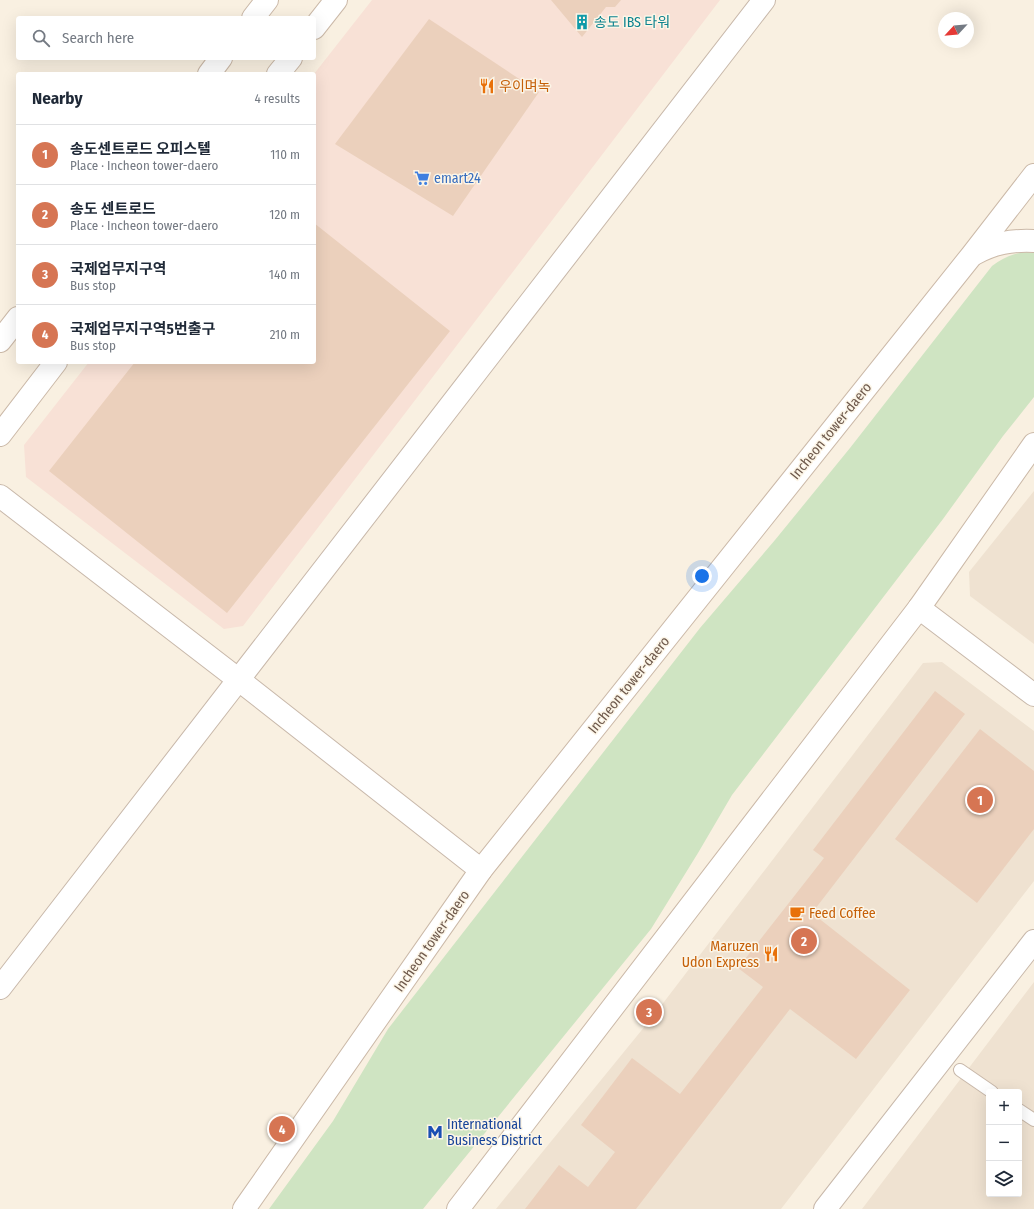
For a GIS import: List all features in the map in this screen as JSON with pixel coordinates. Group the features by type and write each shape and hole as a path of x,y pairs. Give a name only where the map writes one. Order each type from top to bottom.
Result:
{"main road":[{"path":"254,16 267,0"},
{"path":"316,25 336,0"},
{"path":"0,988 764,0"},
{"path":"210,72 220,60"},
{"path":"280,72 289,60"},
{"name":"Incheon tower-daero","path":"244,1209 481,870 972,255 1034,175"},
{"path":"972,255 995,244 1008,241 1034,241"},
{"path":"0,341 16,321"},
{"path":"0,435 54,364"},
{"path":"458,1209 919,608 1034,444"},
{"path":"0,496 239,680 481,870"},
{"path":"919,608 1034,695"},
{"path":"825,1209 1034,941"}],"lane":[{"path":"960,1070 988,1089"},
{"path":"1022,1112 1034,1120"}],"shaded area":[{"path":"372,0 720,0 243,626 224,629 26,477 24,445 87,364 316,364 316,72"},
{"path":"1034,491 1034,644 970,596 969,572"},
{"path":"942,662 1034,731 1034,881 781,1209 496,1209 654,1015 923,663"},
{"path":"1034,982 1034,1209 862,1209"}],"green space":[{"path":"1027,252 1034,253 1034,397 1003,436 943,519 732,795 651,929 423,1209 269,1209 333,1121 388,1029 700,628 775,540 850,448 992,266 1008,256"}],"building":[{"name":"송도 IBS 타워","path":"551,0 621,0 615,7 606,7 582,37"},
{"path":"429,19 539,92 453,216 335,144"},
{"path":"316,225 450,331 227,613 49,471 133,364 316,364"},
{"path":"935,691 965,714 812,913 910,990 856,1059 790,1009 636,1209 525,1209 559,1165 588,1187 615,1152 581,1125 632,1058 680,1094 763,987 738,968 824,858 813,850"},
{"path":"980,729 1034,771 1034,829 977,903 895,839"}],"place":[{"name":"송도 IBS 타워","path":"582,22"},
{"name":"우이며녹","path":"487,86"},
{"name":"emart24","path":"422,178"},
{"name":"송도센트로드 오피스텔","path":"980,800"},
{"name":"Feed Coffee","path":"797,913"},
{"name":"송도 센트로드","path":"804,941"},
{"name":"Maruzen Udon Express","path":"771,954"},
{"name":"국제업무지구역","path":"649,1012"},
{"name":"국제업무지구역5번출구","path":"282,1129"},
{"name":"International Business District","path":"435,1132"}]}
